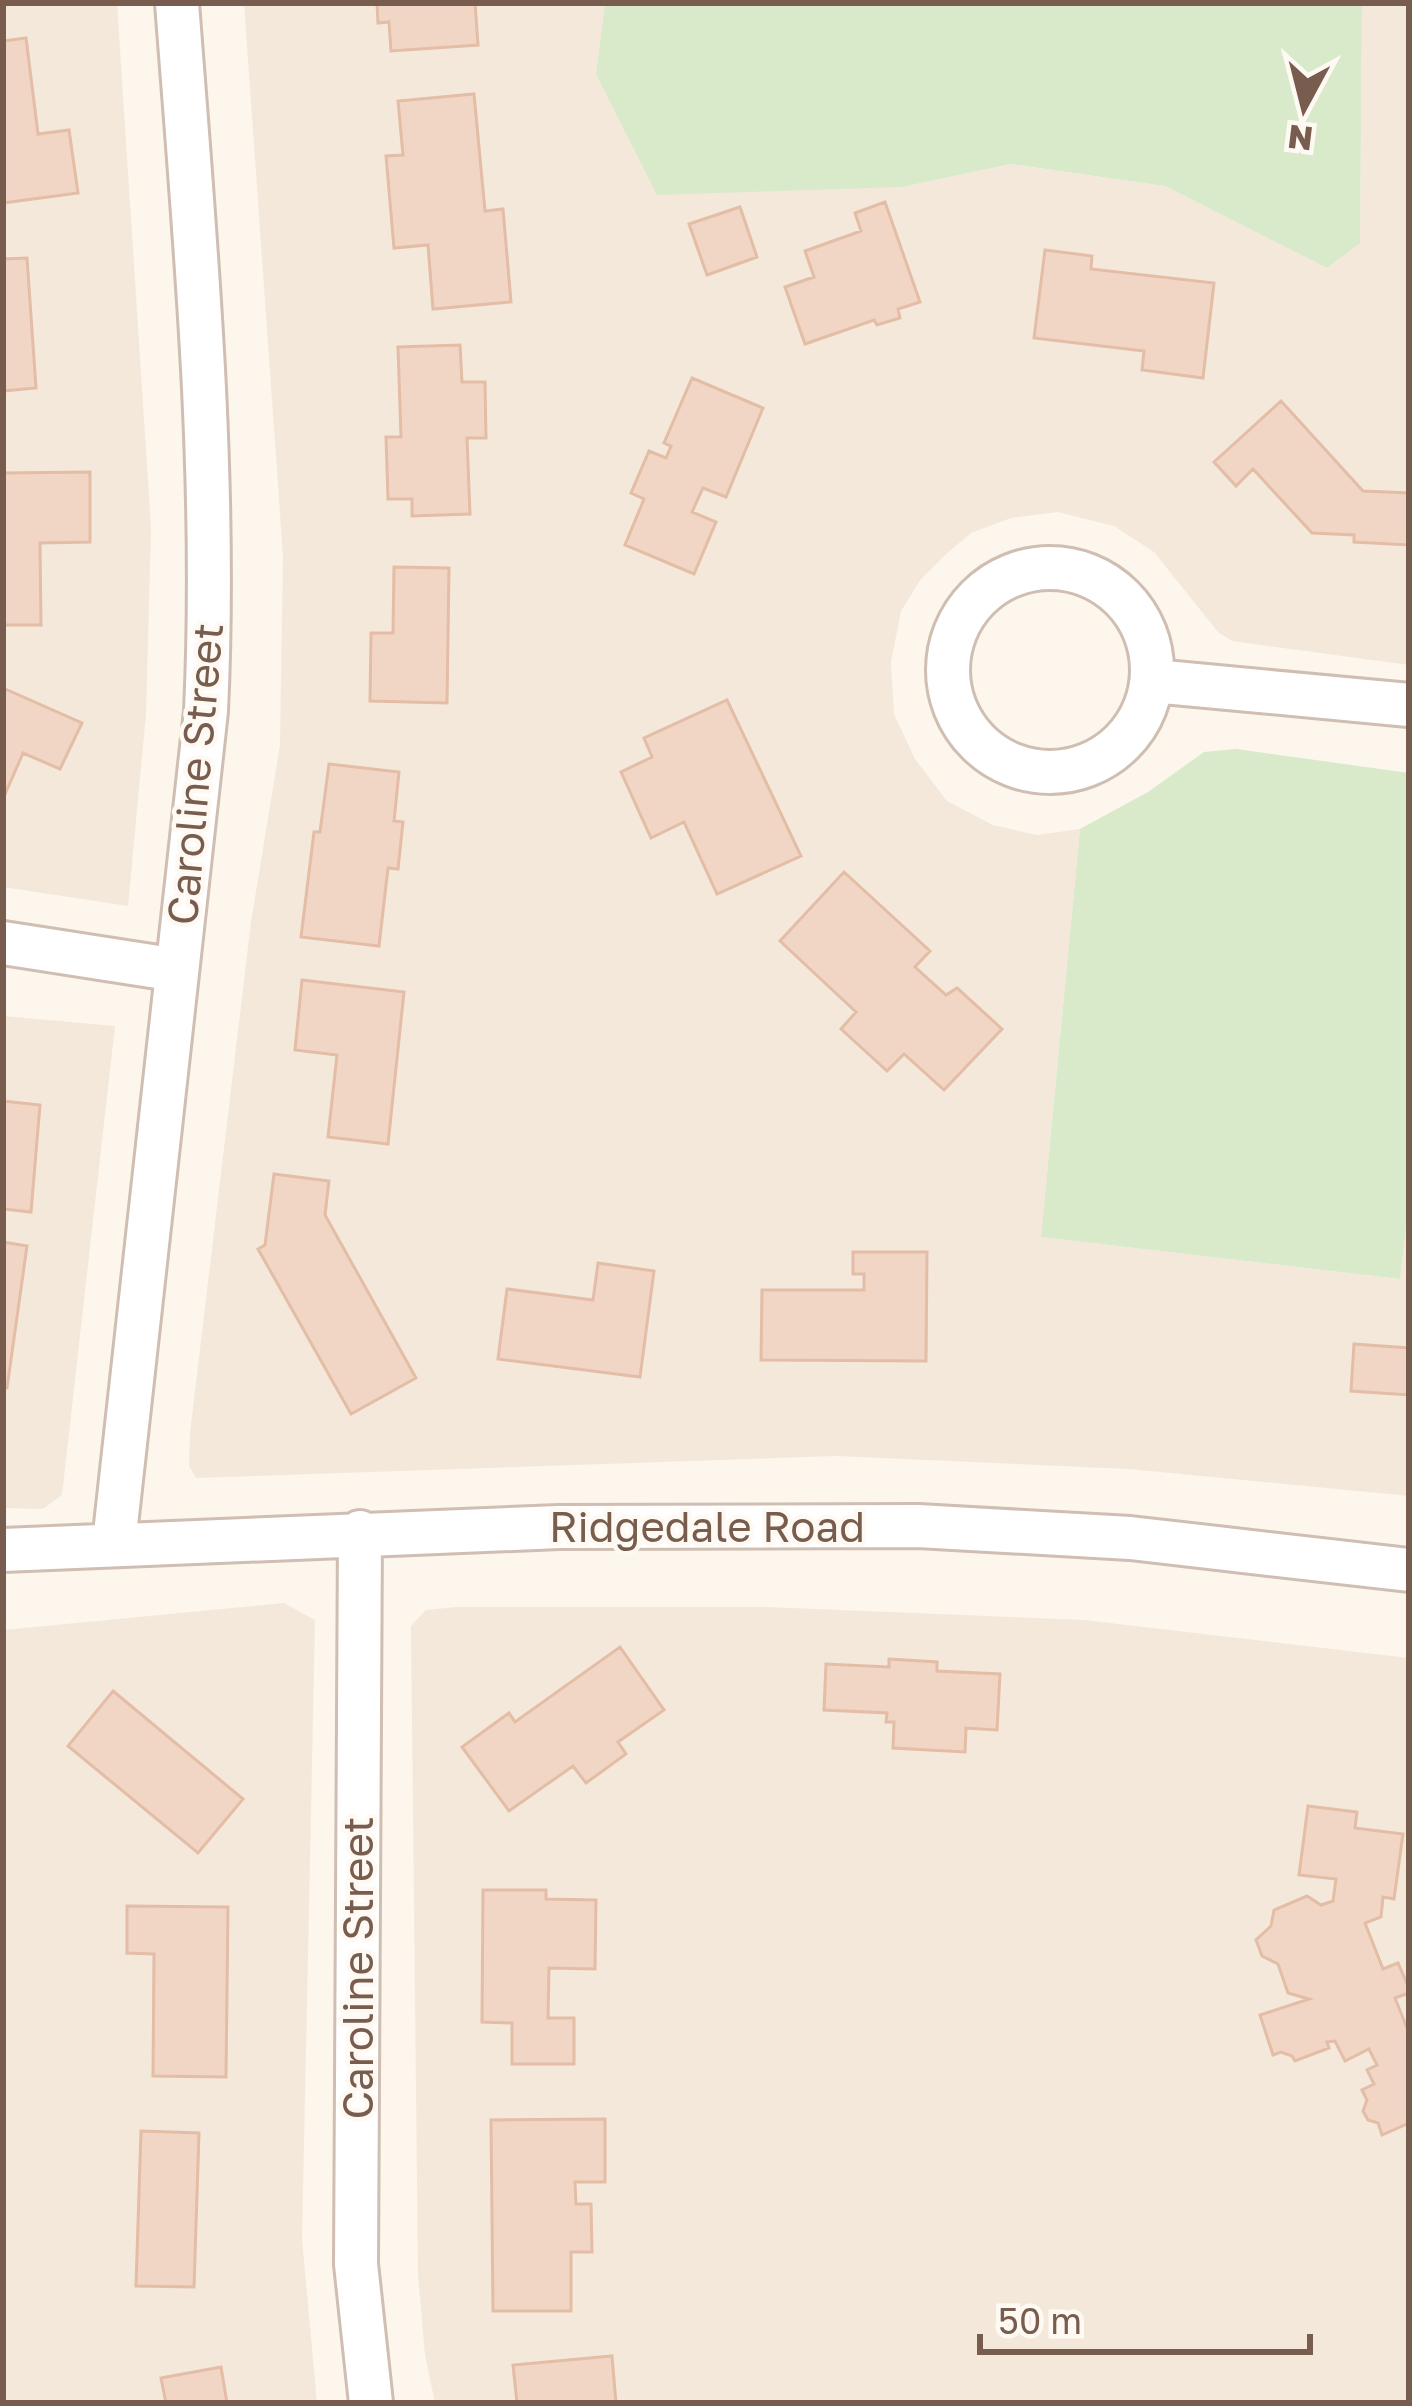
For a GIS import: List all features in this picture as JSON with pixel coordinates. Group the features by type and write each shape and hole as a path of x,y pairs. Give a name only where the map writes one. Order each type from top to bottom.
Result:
{"street":[{"name":"Caroline Street","path":"114,1544 206,711 210,618 199,302 178,3"},
{"path":"1054,567 1087,574 1116,591 1138,616 1151,648 1153,681 1144,714 1124,742 1096,763 1063,772 1029,770 997,758 971,736 953,706 946,673 952,639 966,609 991,585 1021,571 1054,567"},
{"path":"1153,681 1409,705"},
{"path":"3,943 177,970"},
{"name":"Ridgedale Road","path":"3,1550 559,1526 939,1527 1130,1538 1409,1570"},
{"name":"Caroline Street","path":"360,1532 356,2264 371,2403"}],"shaded area":[{"path":"3,3 117,3 151,527 146,714 128,906 3,887"},
{"path":"244,3 605,3 596,74 902,187 1009,164 1165,186 1327,268 1360,242 1362,3 1409,3 1409,665 1232,641 1218,632 1154,552 1114,526 1058,512 1011,518 971,533 944,556 921,579 901,611 891,662 894,714 915,759 947,801 993,825 1037,835 1080,829 1041,1237 1399,1279 1409,1199 1409,1496 1129,1469 837,1456 196,1478 189,1466 190,1433 251,922 280,745 283,556"},
{"path":"3,1016 115,1026 62,1495 43,1509 3,1508"},
{"path":"284,1603 315,1620 302,2239 317,2403 3,2403 3,1630"},
{"path":"766,1607 1084,1620 1409,1658 1409,2403 435,2403 418,2275 411,1626 426,1610"}],"green space":[{"path":"605,3 1362,3 1360,243 1327,268 1165,186 1010,164 902,187 657,195 596,74"},
{"path":"1236,749 1409,773 1409,1199 1400,1279 1041,1237 1080,829 1148,792 1204,752"}],"building":[{"path":"377,3 475,3 478,45 391,51 389,22 378,23"},
{"path":"26,38 38,134 69,130 78,193 3,203 3,41"},
{"path":"474,94 485,211 503,209 511,302 433,309 428,245 394,248 386,156 403,155 398,101"},
{"path":"885,202 920,302 898,309 900,318 877,325 874,320 805,344 785,287 814,277 805,251 861,231 855,213"},
{"path":"740,207 757,257 707,275 689,224"},
{"path":"1045,250 1092,256 1091,269 1214,283 1203,378 1142,370 1144,351 1034,338"},
{"path":"27,258 36,388 3,391 3,259"},
{"path":"460,345 462,382 485,382 486,438 467,438 470,514 412,516 412,499 388,499 386,437 401,437 398,347"},
{"path":"692,378 763,408 726,497 703,488 692,512 716,522 694,574 625,545 644,499 631,493 649,451 666,458 671,446 664,443"},
{"path":"1281,401 1363,491 1409,493 1409,545 1354,542 1354,535 1312,533 1253,469 1236,486 1214,462"},
{"path":"90,472 90,542 40,543 41,625 3,625 3,473"},
{"path":"394,567 449,568 447,703 370,701 371,633 393,633"},
{"path":"3,688 82,723 60,769 23,753 3,799"},
{"path":"727,700 801,856 717,894 684,822 651,838 621,772 652,757 644,738"},
{"path":"329,764 399,772 394,821 403,822 398,869 388,868 379,946 301,937 314,832 320,832"},
{"path":"844,872 930,951 915,967 946,995 957,988 1002,1029 944,1090 904,1054 887,1071 841,1029 856,1012 780,941"},
{"path":"302,980 404,992 388,1144 328,1137 337,1055 295,1050"},
{"path":"3,1101 40,1105 31,1212 3,1209"},
{"path":"274,1174 329,1181 325,1215 416,1378 351,1414 258,1249 265,1245"},
{"path":"3,1242 27,1246 7,1388 3,1387"},
{"path":"853,1252 927,1252 926,1361 761,1360 762,1290 864,1290 864,1274 853,1274"},
{"path":"598,1263 654,1271 640,1377 498,1359 507,1289 593,1300"},
{"path":"1354,1344 1409,1348 1409,1395 1351,1391"},
{"path":"620,1647 664,1710 618,1742 626,1754 586,1783 573,1766 509,1811 462,1747 509,1713 515,1722"},
{"path":"889,1659 937,1662 937,1671 1000,1674 997,1730 966,1728 965,1752 893,1748 894,1722 886,1722 887,1713 824,1710 826,1664 889,1667"},
{"path":"113,1691 243,1799 198,1853 68,1746"},
{"path":"1308,1806 1357,1812 1355,1828 1403,1834 1394,1899 1383,1897 1381,1917 1365,1923 1383,1969 1398,1963 1409,1988 1409,1993 1395,1998 1409,2033 1409,2123 1382,2135 1378,2123 1368,2120 1363,2111 1367,2100 1362,2090 1374,2084 1367,2070 1377,2065 1369,2049 1345,2061 1335,2041 1295,2061 1281,2052 1273,2055 1260,2015 1309,1999 1288,1993 1278,1964 1262,1956 1256,1940 1271,1926 1274,1910 1307,1896 1321,1905 1333,1901 1336,1879 1299,1875"},
{"path":"483,1890 546,1890 546,1899 596,1900 595,1969 549,1968 548,2018 574,2018 574,2064 512,2064 512,2023 482,2022"},
{"path":"127,1906 228,1907 226,2077 153,2076 154,1954 127,1953"},
{"path":"605,2119 605,2182 575,2182 576,2204 591,2204 592,2252 571,2252 571,2311 493,2311 491,2120"},
{"path":"141,2131 199,2133 194,2287 136,2286"},
{"path":"612,2356 616,2403 517,2403 513,2365"},
{"path":"221,2367 227,2403 166,2403 161,2378"}]}
